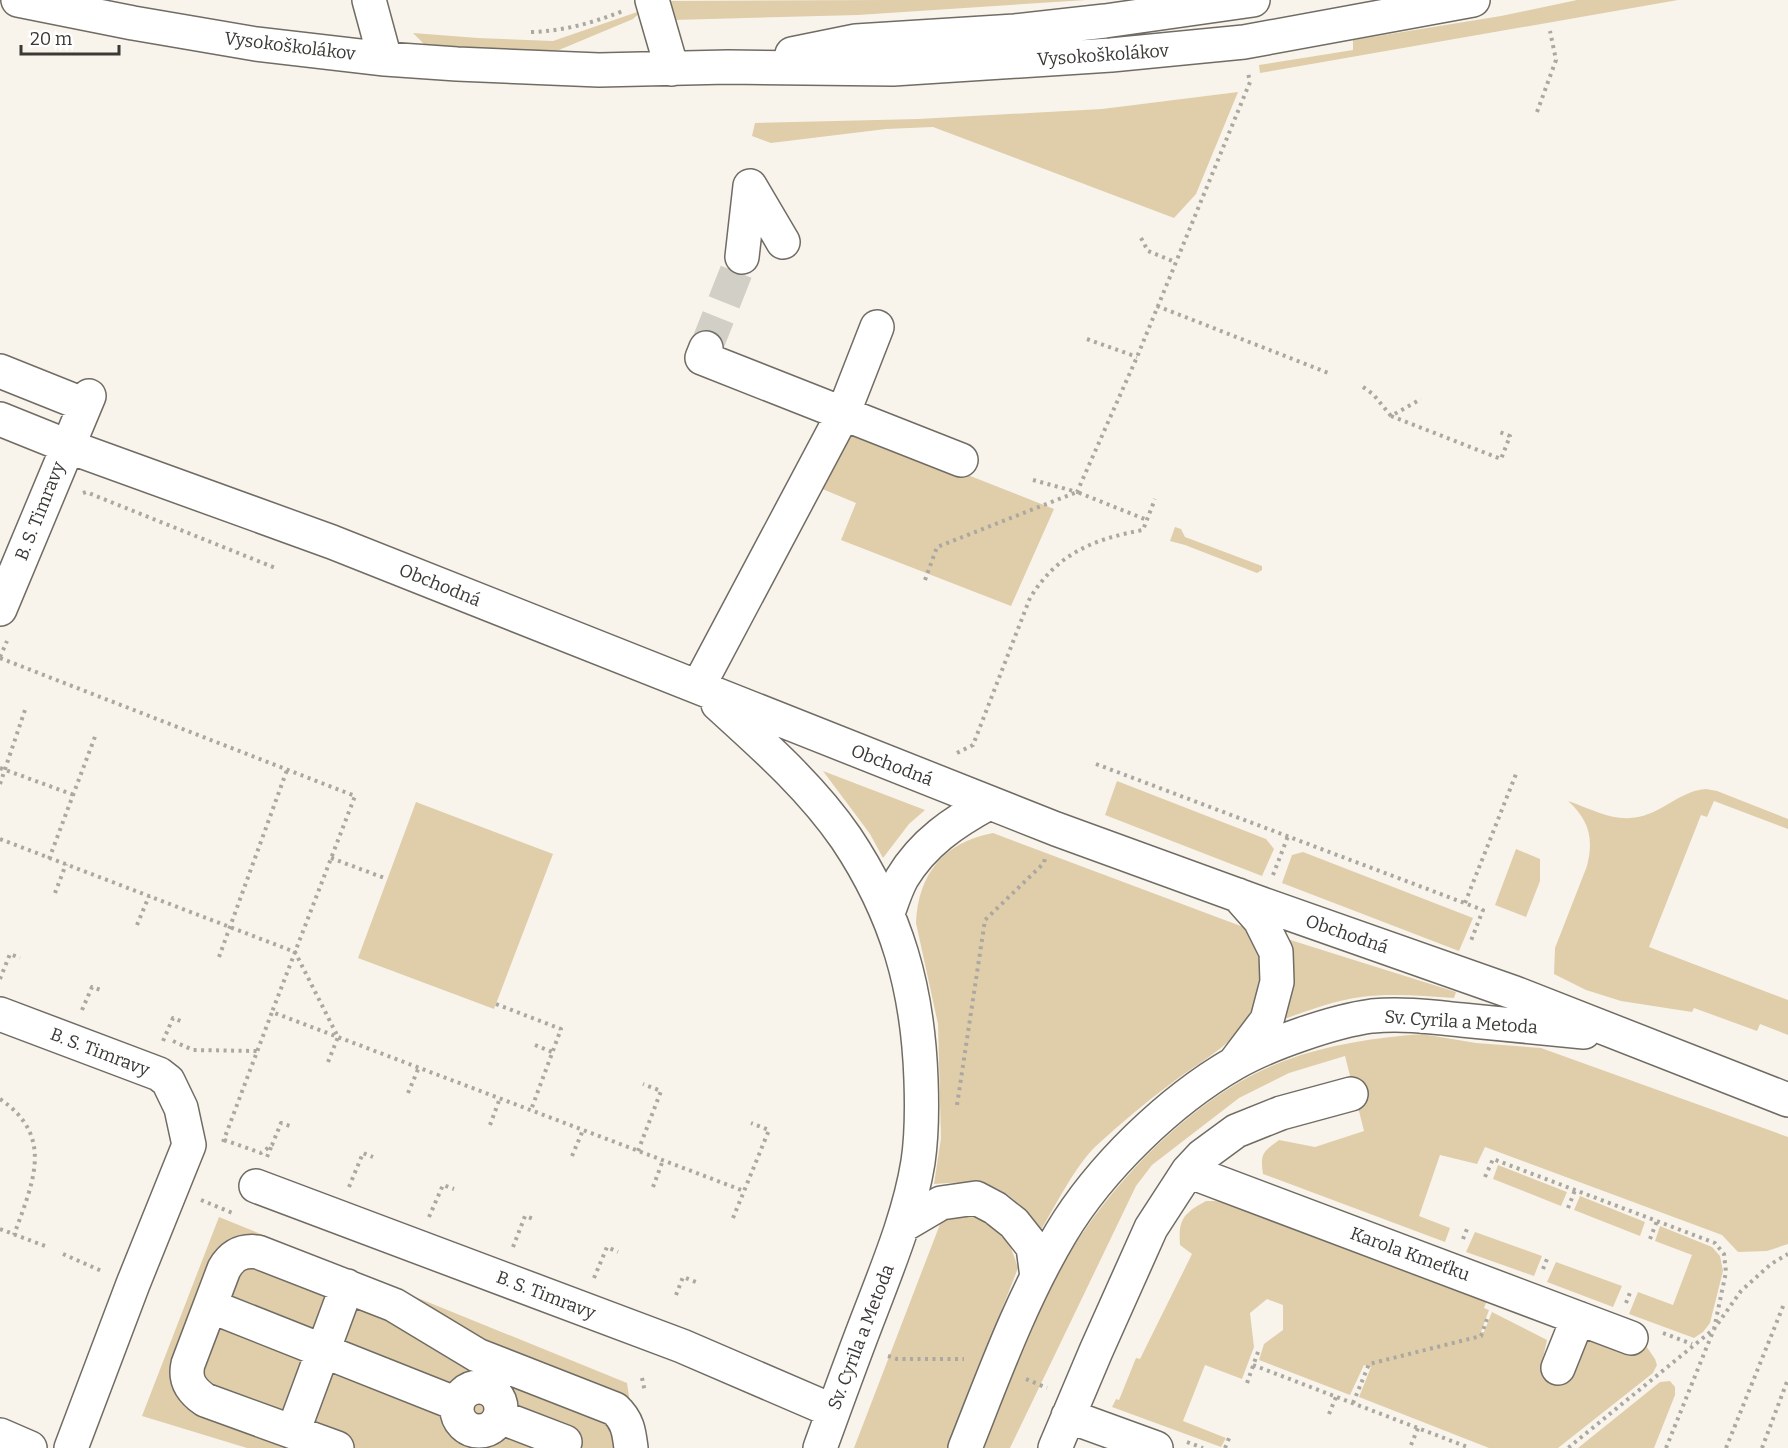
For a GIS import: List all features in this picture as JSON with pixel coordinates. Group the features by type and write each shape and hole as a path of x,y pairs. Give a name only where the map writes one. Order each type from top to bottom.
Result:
{"street":[{"name":"Vysokoškolákov","path":"18,0 132,12 256,44 385,59 599,70 728,67 893,69 1111,55 1244,42 1473,0"},
{"name":"Vysokoškolákov","path":"369,0 385,59"},
{"path":"652,0 672,69"},
{"name":"Vysokoškolákov","path":"728,67 856,41 1026,30 1253,0"},
{"path":"742,257 750,186 783,242"},
{"path":"698,687 843,414 877,327"},
{"path":"706,348 702,358 961,460"},
{"name":"B. S. Timravy","path":"0,371 87,400 67,446 4,624"},
{"name":"Obchodná","path":"0,419 67,446 295,528 989,803 1250,900 1515,993 1788,1100"},
{"path":"698,687 702,638"},
{"name":"Sv. Cyrila a Metoda","path":"698,687 781,762 845,837 888,913 904,957 916,1005 922,1105 918,1162 902,1226 820,1448"},
{"path":"888,913 901,880 921,851 957,821 989,803"},
{"name":"Sv. Cyrila a Metoda","path":"1236,1062 1267,1020 1277,982 1276,952 1250,900"},
{"name":"B. S. Timravy","path":"0,1014 159,1074 168,1081 181,1108 189,1144 129,1294 72,1448"},
{"name":"Sv. Cyrila a Metoda","path":"965,1448 996,1368 1037,1277 1062,1232 1092,1188 1134,1141 1191,1093 1236,1062 1281,1042 1323,1028 1372,1016 1416,1016 1622,1035"},
{"path":"1055,1448 1151,1228 1188,1171 1202,1156 1236,1131 1281,1113 1351,1094"},
{"name":"Karola Kmeťku","path":"1188,1171 1631,1338"},
{"name":"B. S. Timravy","path":"256,1186 682,1346 833,1411"},
{"path":"902,1226 941,1203 976,1197 1014,1222 1033,1247 1037,1277"},
{"path":"337,1448 205,1400 191,1387 186,1371 188,1364 228,1262 241,1253 258,1252 394,1305 477,1355 490,1375 501,1408 489,1432"},
{"path":"293,1432 347,1287"},
{"path":"210,1306 457,1404"},
{"path":"1558,1368 1578,1318"},
{"path":"490,1375 567,1390 615,1409 629,1427 631,1448"},
{"path":"490,1375 476,1387 467,1390 457,1404 457,1412 463,1425 475,1431 564,1445 567,1390"},
{"path":"1068,1416 1156,1448"},
{"path":"0,1435 30,1448"}],"path":[{"path":"1537,112 1556,60 1550,31"},
{"path":"925,580 937,547 1077,492 1137,357 1250,82 1244,42"},
{"path":"1142,238 1148,250 1175,262"},
{"path":"1157,306 1331,374"},
{"path":"1087,339 1137,357"},
{"path":"1363,387 1373,394 1391,416 1501,459 1510,436 1497,431"},
{"path":"1391,416 1421,399"},
{"path":"1033,480 1077,492 1147,520"},
{"path":"79,495 86,492 278,570"},
{"path":"956,753 973,745 1030,598 1039,583 1083,546 1104,538 1143,530 1155,499"},
{"path":"4,624 0,658 355,796 220,1150"},
{"path":"0,784 3,769 26,707"},
{"path":"49,859 96,734"},
{"path":"1096,764 1483,910 1468,949"},
{"path":"3,769 74,795"},
{"path":"219,957 287,770"},
{"path":"1466,903 1516,774"},
{"path":"1250,900 1288,836"},
{"path":"0,839 295,952 338,1037 328,1062"},
{"path":"957,1105 985,920 1044,863 1047,854"},
{"path":"331,858 387,879"},
{"path":"55,893 66,864"},
{"path":"137,925 149,896"},
{"path":"0,979 10,954 20,958"},
{"path":"496,1004 561,1029 531,1110"},
{"path":"272,1012 744,1191"},
{"path":"165,1038 193,1050 257,1051"},
{"path":"535,1045 552,1052"},
{"path":"408,1093 419,1067"},
{"path":"638,1151 662,1091 643,1084"},
{"path":"490,1125 500,1098"},
{"path":"0,1099 13,1107 26,1124 34,1143 34,1180 14,1235"},
{"path":"184,1124 261,1153 272,1145 281,1123 290,1126"},
{"path":"733,1218 769,1130 751,1123"},
{"path":"572,1156 583,1130"},
{"path":"337,1217 363,1153 373,1157"},
{"path":"1485,1177 1493,1159 1714,1243 1724,1254 1726,1272 1714,1329 1666,1448"},
{"path":"653,1187 663,1160"},
{"path":"416,1246 443,1185 454,1189"},
{"path":"201,1200 205,1190"},
{"path":"1568,1208 1575,1191"},
{"path":"501,1278 525,1216 536,1220"},
{"path":"1650,1239 1657,1221"},
{"path":"0,1229 45,1246"},
{"path":"581,1308 607,1247 618,1252"},
{"path":"63,1254 107,1274"},
{"path":"1569,1448 1714,1329 1741,1291 1771,1264 1788,1254"},
{"path":"676,1295 683,1277 696,1282"},
{"path":"1353,1403 1369,1364 1481,1336 1499,1288"},
{"path":"1726,1448 1784,1305"},
{"path":"1247,1383 1259,1349"},
{"path":"886,1356 897,1359 968,1359"},
{"path":"1253,1365 1470,1448"},
{"path":"1020,1376 1048,1389"},
{"path":"1762,1448 1788,1379"},
{"path":"1782,1396 1788,1399"},
{"path":"1329,1414 1336,1397"},
{"path":"1411,1445 1418,1428"},
{"path":"1225,1448 1230,1436"}],"shaded area":[{"path":"1086,0 858,15 674,20 669,1"},
{"path":"1577,0 1678,0 1260,73 1259,65 1353,50 1353,40 1501,16"},
{"path":"643,10 633,19 559,50 500,51 424,44 413,33 553,41"},
{"path":"1238,92 1196,194 1174,218 933,127 886,129 771,143 752,136 755,123 918,119 1102,109"},
{"path":"856,431 1054,509 1011,606 841,540 856,503 820,488 837,444"},
{"path":"1175,527 1181,529 1185,537 1262,566 1262,570 1257,573 1170,541"},
{"path":"823,771 925,810 909,824 883,858 870,834"},
{"path":"1117,781 1266,839 1274,849 1262,876 1105,815"},
{"path":"1706,789 1717,791 1788,819 1788,829 1714,801 1707,817 1701,815 1649,947 1788,1000 1788,1035 1760,1024 1757,1031 1694,1008 1692,1012 1621,1001 1586,990 1554,974 1555,948 1587,866 1590,847 1590,838 1585,823 1568,801 1604,814 1626,818 1650,814 1689,793"},
{"path":"416,802 553,854 494,1009 358,958"},
{"path":"993,833 1246,928 1257,948 1260,967 1256,1001 1240,1030 1228,1042 1143,1105 1088,1154 1041,1230 1018,1203 996,1188 970,1183 934,1184 941,1138 938,1024 916,923 918,905 928,875 937,863 961,844"},
{"path":"1516,849 1540,859 1540,881 1526,917 1495,905"},
{"path":"1303,852 1473,918 1459,951 1282,883 1292,855"},
{"path":"1284,938 1456,992 1454,998 1396,995 1361,997 1329,1004 1276,1022"},
{"path":"1422,1034 1476,1043 1541,1048 1788,1137 1788,1244 1767,1251 1738,1252 1722,1235 1485,1147 1477,1164 1440,1155 1419,1216 1450,1228 1445,1242 1263,1174 1264,1154 1279,1140 1315,1147 1364,1131 1345,1056 1289,1073 1239,1098 1152,1165 1136,1186 1010,1448 983,1448 1028,1337 1059,1272 1100,1209 1154,1148 1217,1097 1250,1076 1284,1061 1318,1050 1352,1043"},
{"path":"1498,1165 1567,1192 1561,1206 1493,1179"},
{"path":"1580,1196 1645,1222 1640,1236 1574,1210"},
{"path":"1206,1201 1226,1201 1488,1298 1484,1308 1489,1310 1481,1332 1484,1332 1492,1312 1547,1340 1541,1367 1563,1379 1572,1351 1593,1339 1638,1334 1657,1365 1653,1373 1558,1448 1489,1448 1359,1397 1371,1367 1364,1365 1350,1395 1259,1360 1264,1344 1283,1330 1283,1305 1267,1299 1250,1313 1254,1347 1242,1379 1205,1365 1183,1421 1226,1438 1221,1447 1112,1407 1116,1399 1119,1400 1136,1358 1140,1359 1192,1254 1180,1245 1180,1229 1184,1218 1192,1209"},
{"path":"972,1214 998,1228 1008,1241 1018,1268 948,1448 854,1448 942,1219"},
{"path":"219,1217 627,1383 637,1448 247,1448 142,1416"},
{"path":"1660,1226 1712,1247 1720,1256 1723,1271 1710,1323 1694,1338 1629,1314 1638,1292 1673,1305 1692,1255 1655,1241"},
{"path":"1475,1232 1542,1256 1534,1276 1466,1252"},
{"path":"1556,1262 1622,1286 1613,1307 1547,1282"},
{"path":"1670,1381 1675,1387 1675,1395 1654,1448 1578,1448 1660,1382"}],"tunnel":[{"path":"706,348 742,257"}]}
